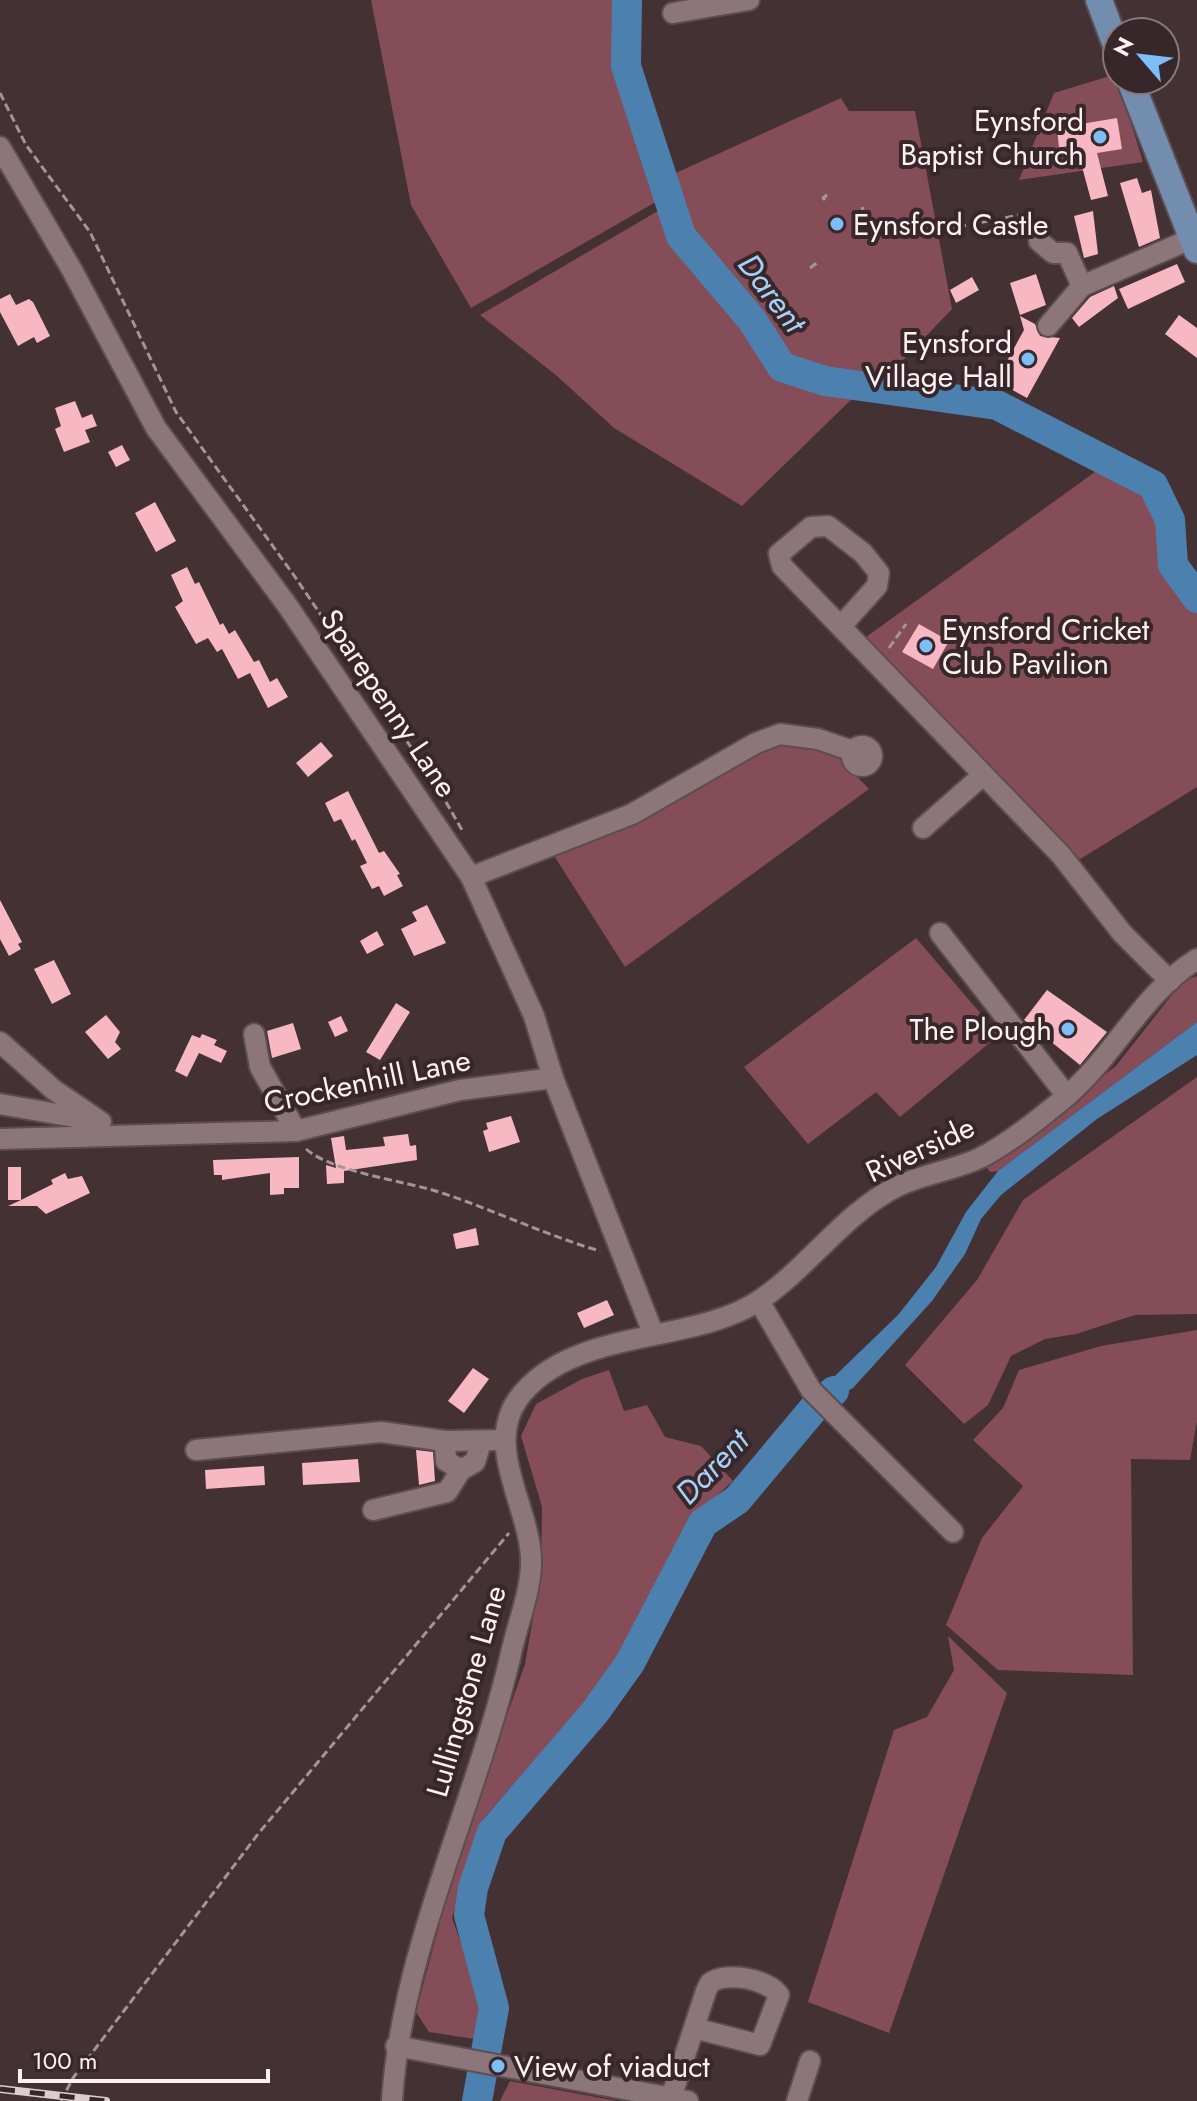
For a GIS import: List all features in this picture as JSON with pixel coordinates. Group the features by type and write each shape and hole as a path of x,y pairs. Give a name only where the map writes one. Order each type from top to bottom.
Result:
{"main road":[{"path":"1137,96 1192,228"}],"street":[{"path":"673,13 749,0"},
{"name":"Sparepenny Lane","path":"0,147 72,270 156,428 287,605 471,877 534,1016 553,1078 653,1333"},
{"path":"1048,326 1082,286 1192,228"},
{"path":"1039,241 1053,253 1067,253 1082,286"},
{"path":"842,625 877,586 879,573 863,553 828,526 811,527 779,554 782,566 1061,855 1122,933 1186,969"},
{"path":"471,877 632,814 756,743 780,734 818,739 853,751"},
{"path":"923,828 983,775"},
{"path":"940,933 1067,1096"},
{"name":"Riverside","path":"653,1333 722,1320 759,1301 861,1210 899,1186 982,1157 1067,1096 1186,969"},
{"path":"254,1034 260,1067 298,1131"},
{"path":"0,1042 54,1090 101,1122 117,1137"},
{"name":"Crockenhill Lane","path":"0,1139 48,1135 117,1137 298,1131 460,1090 553,1078"},
{"path":"0,1104 101,1122"},
{"path":"759,1301 811,1390 953,1532"},
{"path":"196,1450 381,1432 445,1441 505,1440 507,1423 518,1400 545,1375 587,1354 653,1333"},
{"name":"Lullingstone Lane","path":"392,2101 396,2046 437,1895 503,1693 531,1566 525,1515 505,1440"},
{"path":"445,1441 446,1461 461,1470"},
{"path":"373,1510 447,1492 461,1470 475,1462 479,1449 476,1442"},
{"path":"396,2046 680,2099 694,2028"},
{"path":"797,2101 810,2061"}],"path":[{"path":"0,93 26,145 90,232 176,412 302,586 434,781 463,832"},
{"path":"825,200 823,198 828,194"},
{"path":"911,236 1019,215 1039,241"},
{"path":"810,268 818,262"},
{"path":"883,671 887,650 906,624"},
{"path":"298,1131 309,1152 361,1172 498,1212 561,1240 626,1258"},
{"path":"61,2101 73,2078 258,1834 525,1515"}],"shaded area":[{"path":"371,0 618,0 616,65 661,199 471,308 411,205"},
{"path":"1101,79 1101,96 1123,96 1143,162 1019,180 1054,93"},
{"path":"841,98 849,111 915,111 952,309 885,379 823,373 785,361 756,314 686,231 669,176"},
{"path":"663,208 672,237 749,327 776,370 825,387 860,391 742,506 614,428 557,376 480,315"},
{"path":"1106,464 1148,488 1164,520 1166,566 1182,593 1197,607 1197,787 1077,861 894,672 866,637"},
{"path":"799,739 829,747 869,789 625,967 553,854 763,745"},
{"path":"916,938 999,1035 900,1117 876,1092 808,1144 744,1067"},
{"path":"1197,976 1197,1022 998,1171 990,1172 984,1163 1115,1067 1183,981"},
{"path":"1197,1077 1197,1314 1135,1315 1076,1334 1045,1339 1011,1356 988,1405 964,1424 905,1365 977,1280 1023,1200"},
{"path":"1197,1330 1197,1421 1190,1460 1131,1459 1133,1675 998,1670 946,1625 982,1538 1023,1486 973,1440 1003,1408 1019,1370 1101,1346"},
{"path":"609,1370 624,1411 647,1405 665,1437 701,1446 733,1481 690,1520 624,1657 483,1819 452,1918 485,2009 481,2040 429,2032 416,2012 458,1854 525,1664 541,1572 542,1507 521,1436 536,1404 582,1379"},
{"path":"948,1636 1007,1693 889,2033 808,2002 894,1730 927,1717 954,1670"},
{"path":"510,2081 617,2101 500,2101"}],"water":[{"path":"1197,1022 1197,1055 1097,1119 1001,1195 981,1219 965,1254 932,1301 853,1388 830,1400 811,1425 801,1414 811,1399 898,1315 936,1267 966,1212 998,1171"},
{"path":"508,2002 488,2101 467,2101 485,2009"}],"building":[{"path":"1117,118 1122,149 1097,153 1108,196 1091,200 1078,152 1072,153 1071,145 1059,148 1057,128"},
{"path":"1137,178 1142,193 1151,190 1160,238 1139,247 1120,183"},
{"path":"1093,211 1098,254 1084,258 1074,216"},
{"path":"1177,264 1185,282 1128,309 1119,289"},
{"path":"1036,274 1046,305 1020,315 1010,283"},
{"path":"972,277 979,290 956,303 950,290"},
{"path":"1114,286 1118,298 1079,327 1072,318 1090,297"},
{"path":"10,294 16,305 29,299 33,302 50,336 37,343 34,337 18,346 0,312 0,299"},
{"path":"1179,315 1197,328 1197,358 1165,334"},
{"name":"Eynsford Village Hall","path":"1020,316 1035,324 1040,336 1060,338 1027,398 996,381 1024,330"},
{"path":"75,401 82,418 92,414 97,426 85,430 90,442 64,452 55,429 61,426 55,408"},
{"path":"122,445 130,460 116,467 108,452"},
{"path":"155,502 176,541 156,552 135,513"},
{"path":"187,567 195,584 199,582 220,625 223,623 229,634 235,630 254,662 259,660 270,682 277,678 288,697 268,708 250,673 238,679 222,649 217,652 208,638 196,644 175,607 183,601 171,575"},
{"name":"Eynsford Cricket Club Pavilion","path":"919,624 949,641 933,669 902,652"},
{"path":"321,742 333,756 308,777 296,763"},
{"path":"348,791 379,853 384,851 400,874 397,875 403,886 384,896 379,886 372,889 360,866 367,863 355,839 352,841 341,819 334,822 325,803"},
{"path":"0,900 22,942 18,944 21,949 9,956 0,939"},
{"path":"427,905 446,943 414,956 401,929 417,921 412,912"},
{"path":"377,931 384,945 367,954 360,941"},
{"path":"54,960 71,994 52,1004 34,969"},
{"name":"The Plough","path":"1047,990 1107,1032 1080,1065 1024,1020"},
{"path":"396,1003 410,1012 380,1060 366,1052"},
{"path":"106,1015 120,1032 115,1042 121,1049 108,1059 85,1032"},
{"path":"341,1016 348,1031 335,1037 328,1022"},
{"path":"293,1023 301,1049 272,1058 267,1031"},
{"path":"202,1034 217,1040 214,1045 227,1051 221,1063 199,1053 187,1077 175,1071 192,1035 200,1038"},
{"path":"511,1116 520,1142 489,1152 483,1131 488,1129 486,1123"},
{"path":"408,1134 410,1146 416,1145 417,1160 344,1171 344,1183 327,1184 326,1165 336,1168 331,1138 344,1136 346,1150 385,1146 383,1137"},
{"path":"299,1157 299,1188 284,1188 284,1194 270,1195 270,1173 222,1180 222,1175 214,1175 213,1160"},
{"path":"8,1167 21,1167 21,1200 8,1200"},
{"path":"65,1173 68,1179 82,1176 90,1193 46,1214 37,1206 8,1206 53,1184 51,1180"},
{"path":"476,1228 479,1245 456,1249 453,1234"},
{"path":"607,1300 614,1315 584,1328 577,1313"},
{"path":"473,1368 489,1379 464,1413 448,1401"},
{"path":"416,1450 433,1452 435,1481 419,1485"},
{"path":"358,1459 360,1482 303,1485 302,1463"},
{"path":"264,1466 265,1485 206,1489 205,1470"}],"waterway":[{"name":"Darent","path":"627,0 626,66 681,236 752,320 782,367 825,381 997,405 1153,485 1170,520 1173,565 1197,598"},
{"name":"Darent","path":"477,2101 494,2008 469,1915 473,1888 492,1832 595,1712 630,1663 703,1523 737,1500 815,1407 834,1391"}],"railway":[{"path":"0,2089 106,2101"}],"place":[{"name":"Eynsford Baptist Church","path":"1100,137"},
{"name":"Eynsford Castle","path":"837,224"},
{"name":"Eynsford Village Hall","path":"1028,359"},
{"name":"Eynsford Cricket Club Pavilion","path":"926,646"},
{"name":"The Plough","path":"1068,1029"},
{"name":"View of viaduct","path":"498,2066"}]}
